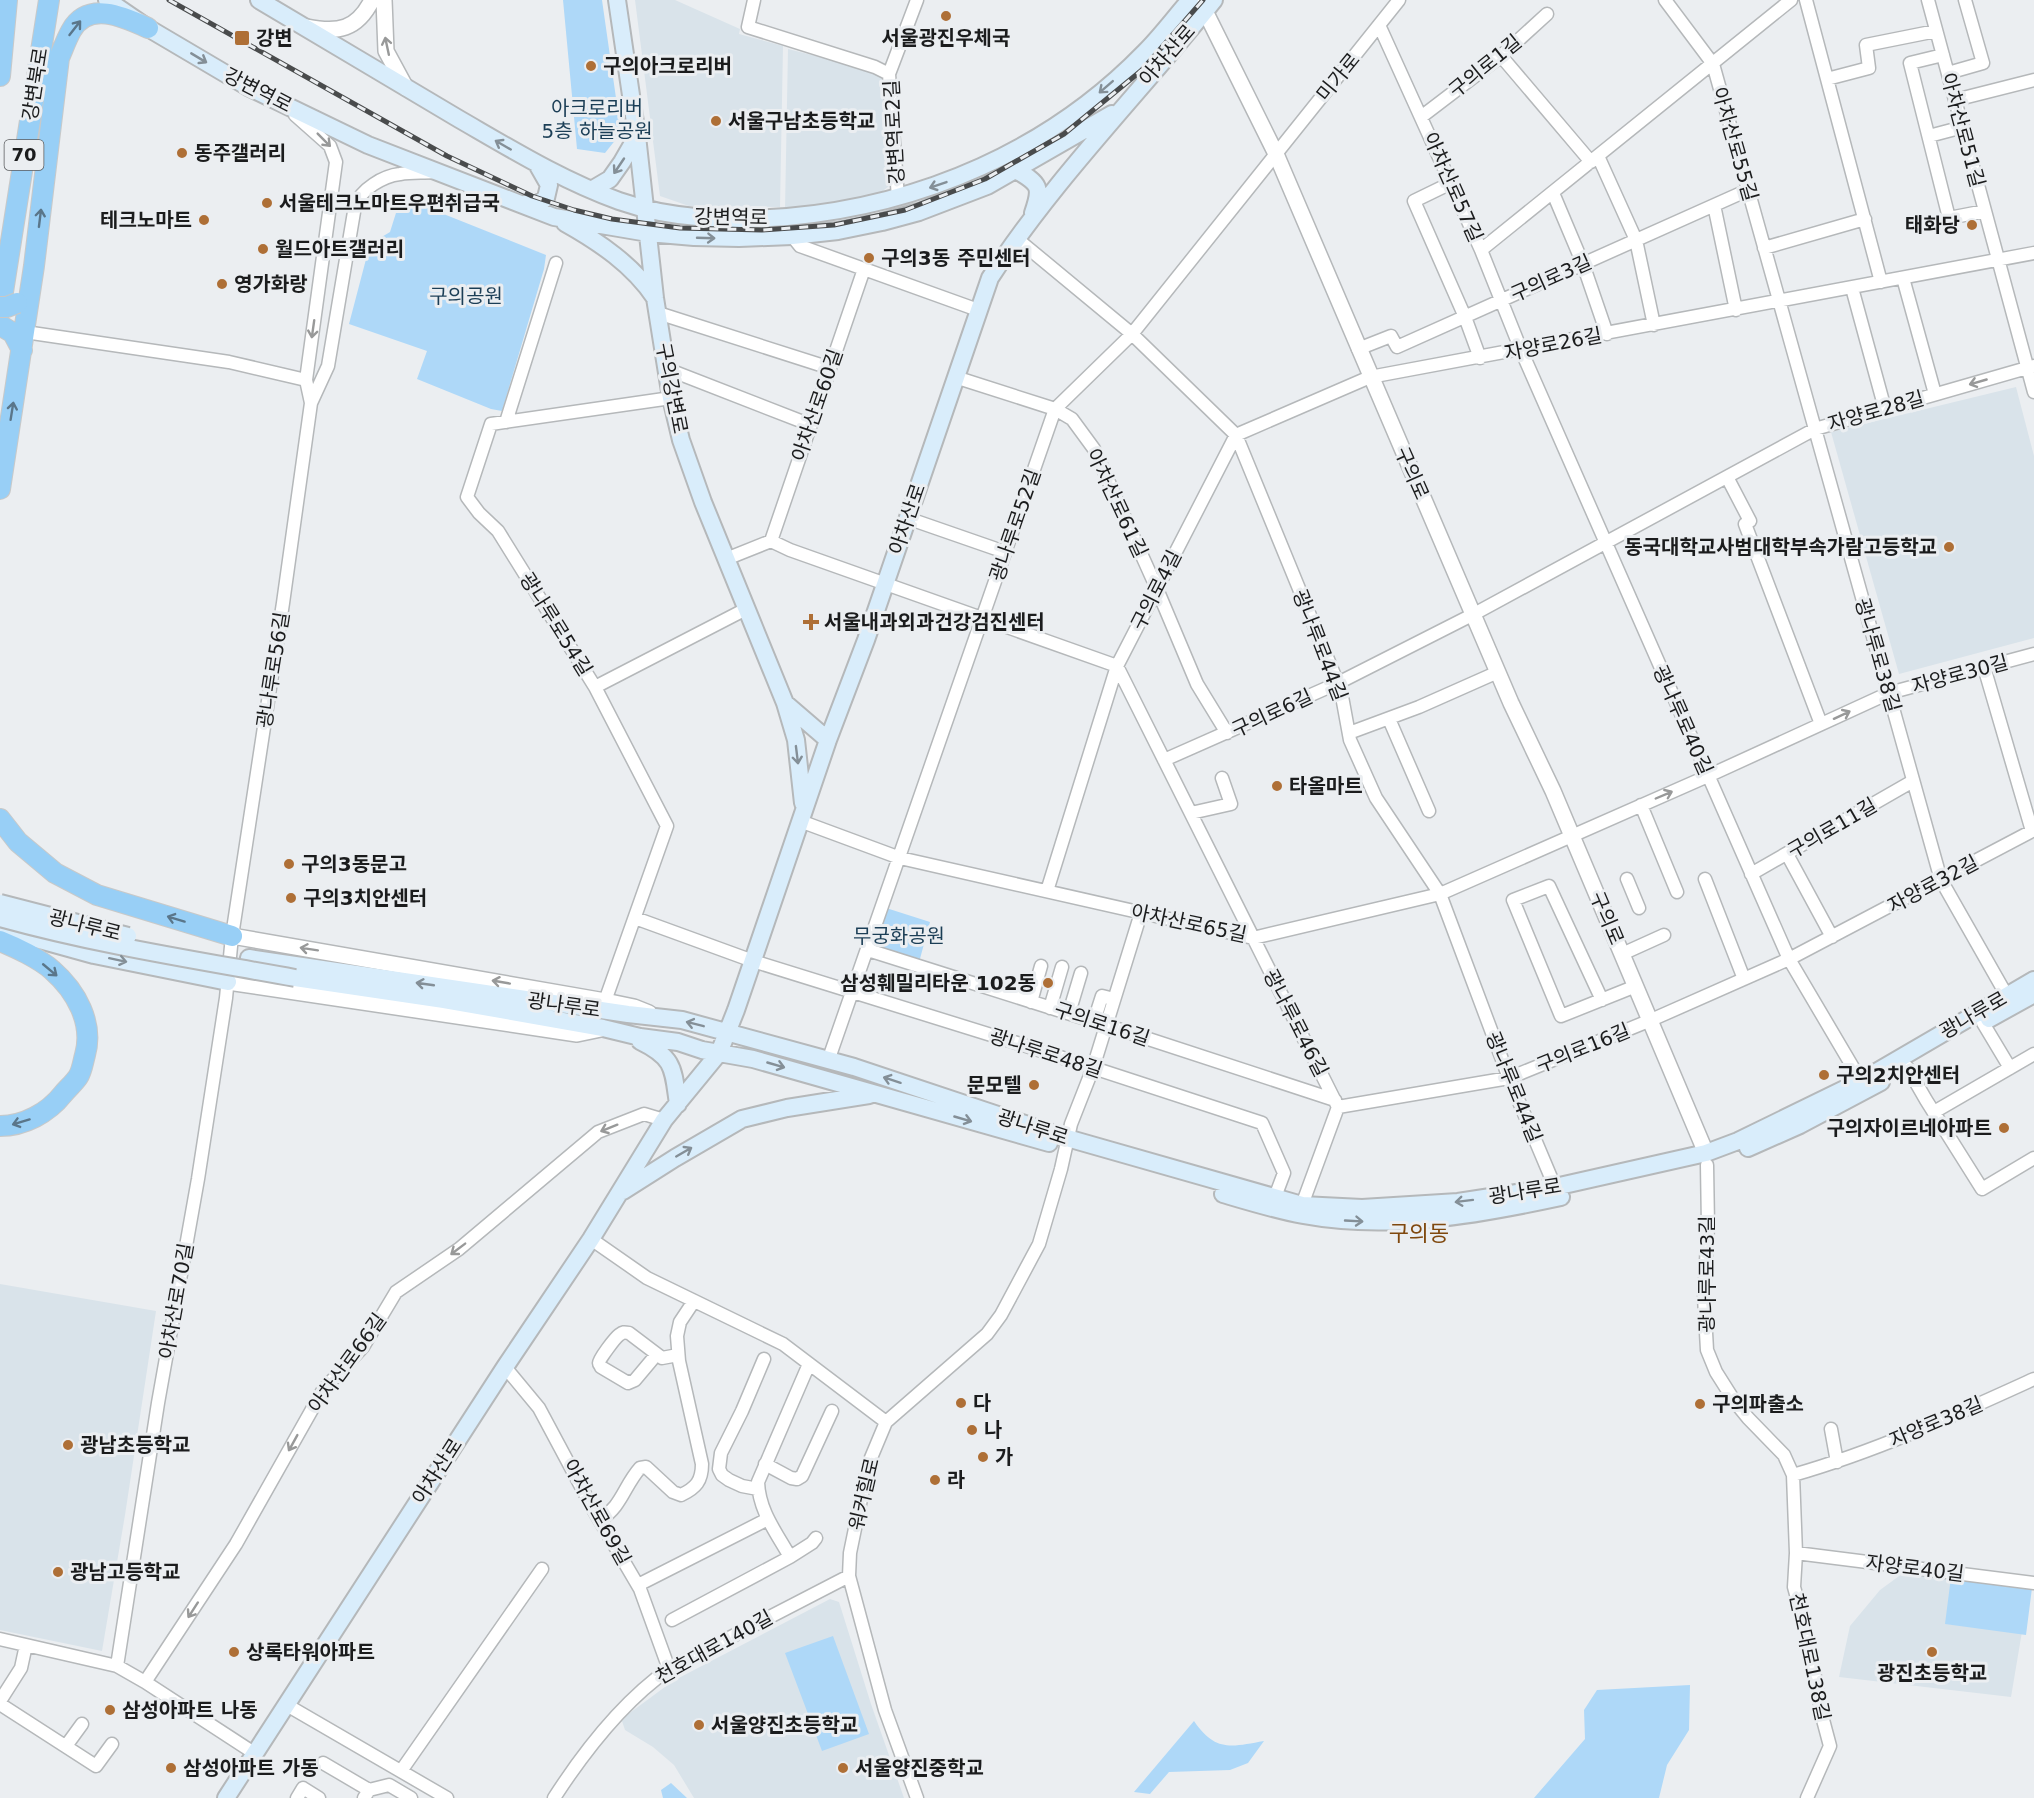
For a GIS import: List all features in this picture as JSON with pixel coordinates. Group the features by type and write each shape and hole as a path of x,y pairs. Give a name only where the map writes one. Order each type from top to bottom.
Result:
{"highway":[{"path":"0,30 7,1"},
{"name":"강변북로","path":"0,76 7,1"},
{"path":"47,8 59,58"},
{"name":"강변북로","path":"12,303 47,8"},
{"path":"0,489 15,335 12,303 59,58 76,23 93,14 117,15 148,28"},
{"path":"0,819 18,842 55,873 97,895 232,936"},
{"path":"0,941 51,969 71,991 85,1016 88,1044 80,1075 56,1103 33,1119 9,1126 0,1126"}],"main road":[{"name":"강변역로","path":"107,0 148,28 248,87 368,145 554,217 648,233 739,238 792,236 838,231 919,212 987,186 1120,109"},
{"name":"강변역로","path":"259,0 537,164 599,192 646,208 684,216 724,219 772,218 823,213 898,198 991,164 1046,132 1092,99 1146,51 1190,0"},
{"name":"구의강변로","path":"617,0 637,136 657,306 672,398 688,460 785,703 828,740"},
{"name":"아차산로","path":"226,1798 505,1367 591,1239 664,1120 719,1053 885,584 990,278 1016,238 1120,109 1209,6"},
{"name":"아차산로","path":"1120,109 1146,51"},
{"path":"592,223 605,220 610,205 599,192 622,162 637,136"},
{"path":"524,204 538,204 546,198 549,185 537,164"},
{"path":"1016,170 1036,183 1040,194 1031,220"},
{"path":"554,217 615,256 647,286 657,306"},
{"path":"785,703 796,740 802,815"},
{"name":"광나루로","path":"0,903 164,945 661,1017 728,1032 865,1071 1066,1143 1272,1208 1304,1215 1362,1221 1461,1216 1546,1200 1707,1159 1800,1125 1860,1094 2034,994"},
{"name":"광나루로","path":"0,918 169,956 295,978 444,1000 678,1042 702,1050 753,1059 877,1094 1302,1204 1362,1208 1458,1202 1707,1159 1738,1141 1861,1081 2034,980"},
{"path":"0,929 94,955 228,982"},
{"path":"623,1033 658,1050 669,1064 674,1074 678,1104"},
{"path":"617,1194 742,1119 787,1108 877,1094"}],"street":[{"path":"302,27 327,31 342,29 356,21 367,10 372,0"},
{"path":"384,0 386,51 406,88"},
{"path":"754,0 748,27 875,67 889,74"},
{"name":"강변역로2길","path":"898,198 889,74 918,0"},
{"name":"구의로","path":"1190,0 1209,6 1276,154 1498,672 1572,835 1707,1159"},
{"name":"미가로","path":"1276,154 1399,0"},
{"name":"아차산로55길","path":"1665,0 1713,64 1779,302"},
{"path":"1481,250 1791,0"},
{"path":"1806,0 1881,282"},
{"name":"아차산로51길","path":"1928,0 1998,260 2031,367 2034,392"},
{"path":"1948,73 1983,63 1965,0"},
{"name":"구의로1길","path":"1421,117 1501,56 1547,14"},
{"name":"아차산로57길","path":"1379,25 1481,250 1521,350"},
{"path":"1827,79 1869,68 1866,45 1936,31"},
{"path":"1943,55 1910,63 1949,218 1985,211"},
{"path":"1501,56 1595,159 1636,240 1654,325"},
{"path":"1955,100 2034,80"},
{"name":"광나루로56길","path":"280,102 330,146 336,162 306,380 311,403"},
{"path":"1929,136 1962,128"},
{"name":"광나루로52길","path":"828,1061 1055,409 1132,334 1276,154"},
{"name":"광나루로56길","path":"232,936 311,403 328,366 355,206 359,196 378,182 398,174 439,171"},
{"path":"1451,183 1414,201 1465,317 1480,358"},
{"name":"구의로3길","path":"1358,349 1391,336 1397,347 1748,190"},
{"path":"1552,193 1583,264 1607,334"},
{"path":"1714,205 1736,310"},
{"path":"1764,248 1865,219"},
{"path":"792,236 800,246 978,310"},
{"name":"광나루로44길","path":"1016,238 1132,334 1236,435 1341,691 1350,740 1376,798 1440,894 1509,1078 1554,1187"},
{"name":"자양로26길","path":"1370,377 2034,253"},
{"path":"556,263 506,422 672,398"},
{"name":"아차산로60길","path":"771,541 864,269"},
{"path":"1903,278 1935,394"},
{"path":"1852,288 1885,409"},
{"name":"광나루로38길","path":"1779,302 1941,880 2007,996"},
{"path":"657,306 830,368"},
{"path":"15,335 229,362 306,380"},
{"name":"광나루로40길","path":"1521,350 1789,959 1861,1081"},
{"name":"자양로28길","path":"1474,614 1815,429 2031,367"},
{"path":"667,369 811,425"},
{"name":"아차산로61길","path":"955,377 1055,409 1072,419 1094,449 1197,684 1227,733"},
{"path":"1236,435 1370,377"},
{"name":"광나루로54길","path":"506,422 491,424 467,496 478,513 498,531 595,687 667,826 605,1000"},
{"name":"구의로4길","path":"1047,891 1117,666 1236,435"},
{"path":"1727,477 1747,522 1821,724"},
{"path":"907,518 1005,552"},
{"path":"726,559 771,541 790,550 1117,666"},
{"path":"595,687 746,609"},
{"name":"구의로6길","path":"1164,760 1338,683 1474,614"},
{"name":"자양로30길","path":"1572,835 1889,693 2034,654"},
{"name":"광나루로46길","path":"1117,666 1337,1103"},
{"path":"1984,667 2033,830"},
{"path":"1349,733 1389,719 1498,672"},
{"path":"1389,719 1429,811"},
{"path":"1191,813 1231,804 1222,778"},
{"name":"구의로11길","path":"1751,874 1913,781"},
{"path":"1641,805 1677,892"},
{"name":"아차산로65길","path":"802,815 900,858 1253,938 1440,894 1572,835"},
{"name":"자양로32길","path":"1651,1020 1789,959 2033,830"},
{"path":"1787,854 1832,937"},
{"path":"1627,879 1639,908"},
{"path":"1705,879 1744,979"},
{"path":"1602,1000 1549,886 1513,900 1561,1016 1602,1000 1636,986"},
{"name":"워커힐로","path":"917,1798 885,1710 849,1576 850,1553 868,1465 886,1422 987,1334 1001,1315 1039,1244 1061,1169 1066,1143 1093,1068 1100,1023 1114,999 1141,913"},
{"path":"635,918 753,961"},
{"name":"구의로","path":"1622,954 1664,935"},
{"path":"232,936 605,1000 661,1017"},
{"name":"아차산로70길","path":"117,1666 160,1391 198,1179 228,982 232,936"},
{"name":"구의로16길","path":"868,950 1100,1023 1337,1103 1509,1078 1651,1020"},
{"name":"광나루로48길","path":"753,961 1262,1123 1284,1173 1275,1197"},
{"path":"1031,1002 1041,966"},
{"path":"1050,1008 1062,967"},
{"path":"1069,1013 1081,973"},
{"path":"228,982 576,1034 603,1028"},
{"name":"광나루로","path":"1983,1023 2010,1068"},
{"path":"1934,1112 1962,1098 2034,1054"},
{"path":"1907,1066 1982,1189 2034,1158"},
{"path":"1302,1204 1337,1103"},
{"name":"아차산로66길","path":"145,1682 236,1544 323,1390 363,1347 396,1292 459,1249 598,1132 644,1114 664,1120"},
{"name":"광나루로43길","path":"1707,1159 1708,1226 1704,1297 1707,1350 1716,1372 1735,1402 1748,1419 1784,1455 1793,1475"},
{"path":"591,1239 647,1278 783,1344 886,1422"},
{"path":"600,1520 613,1511 621,1501 632,1477 640,1468 646,1467 673,1492 681,1495 699,1483 702,1476 702,1464 678,1355 677,1336 680,1322 694,1301"},
{"path":"656,1355 634,1380 628,1383 601,1368 599,1364 599,1360 613,1342 625,1332 656,1355 668,1358 678,1355"},
{"path":"758,1489 742,1486 729,1480 722,1475 719,1469 721,1453 764,1359"},
{"path":"790,1557 768,1519 759,1498 758,1482 809,1364"},
{"name":"아차산로69길","path":"505,1367 539,1408 638,1585 669,1669"},
{"name":"자양로38길","path":"1793,1475 1838,1462 1927,1427 2034,1379"},
{"path":"765,1464 791,1478 797,1479 802,1476 832,1411"},
{"path":"1831,1429 1838,1462"},
{"name":"천호대로138길","path":"1793,1475 1796,1553 1794,1587 1808,1638 1822,1716 1830,1746 1807,1798"},
{"path":"638,1585 768,1519"},
{"path":"672,1620 790,1557 816,1538"},
{"name":"자양로40길","path":"1796,1553 2034,1583"},
{"path":"401,1771 542,1569"},
{"name":"천호대로140길","path":"554,1798 613,1718 647,1684 669,1669 849,1576"},
{"path":"0,1639 117,1666 254,1753"},
{"path":"26,1645 21,1668 0,1702 96,1766 111,1744"},
{"path":"285,1704 447,1798"},
{"path":"66,1746 82,1724"},
{"path":"324,1763 367,1794 389,1785 411,1798"},
{"path":"297,1798 303,1788 319,1798"}],"shaded area":[{"name":"서울구남초등학교","path":"635,0 675,0 740,29 739,34 783,46 780,207 689,206 660,196"},
{"path":"788,49 879,72 886,80 889,186 879,194 785,210"},
{"name":"동국대학교사범대학부속가람고등학교","path":"2016,387 2034,456 2034,638 1899,674 1831,432"},
{"name":"광남초등학교","path":"0,1284 156,1311 102,1651 0,1630"},
{"name":"광진초등학교","path":"1906,1571 2029,1590 2011,1697 1839,1677 1850,1626 1880,1590"},
{"path":"830,1599 839,1602 904,1798 694,1798 674,1765 653,1747 625,1730 622,1721 627,1715 673,1681"}],"green space":[{"name":"아크로리버 5층 하늘공원","path":"563,0 602,0 621,133 605,153 577,149"},
{"name":"구의공원","path":"401,197 546,255 544,269 502,411 491,409 417,379 427,351 349,324 370,244 390,232"},
{"name":"무궁화공원","path":"883,907 930,922 918,966 868,950"},
{"path":"1951,1577 2032,1588 2026,1635 1945,1624"},
{"path":"833,1636 869,1734 822,1751 785,1653"},
{"path":"1690,1685 1689,1730 1667,1765 1659,1798 1534,1798 1585,1739 1584,1710 1597,1690"},
{"path":"1194,1721 1209,1738 1224,1745 1264,1741 1248,1763 1230,1770 1169,1772 1150,1794 1134,1792"},
{"path":"671,1783 687,1798 663,1798 661,1790"}],"railway":[{"path":"169,0 447,156 532,196 574,210 612,219 680,228 762,230 834,225 905,210 985,179 1064,134 1142,70 1203,0"}],"place":[{"name":"서울광진우체국","path":"946,16"},
{"name":"강변","path":"242,38"},
{"name":"구의아크로리버","path":"591,66"},
{"name":"서울구남초등학교","path":"716,121"},
{"name":"동주갤러리","path":"182,153"},
{"name":"서울테크노마트우편취급국","path":"267,203"},
{"name":"테크노마트","path":"204,220"},
{"name":"태화당","path":"1972,225"},
{"name":"월드아트갤러리","path":"263,249"},
{"name":"구의3동 주민센터","path":"869,258"},
{"name":"영가화랑","path":"222,284"},
{"name":"동국대학교사범대학부속가람고등학교","path":"1949,547"},
{"name":"서울내과외과건강검진센터","path":"811,622"},
{"name":"타올마트","path":"1277,786"},
{"name":"구의3동문고","path":"289,864"},
{"name":"구의3치안센터","path":"291,898"},
{"name":"삼성훼밀리타운 102동","path":"1048,983"},
{"name":"구의2치안센터","path":"1824,1075"},
{"name":"문모텔","path":"1034,1085"},
{"name":"구의자이르네아파트","path":"2004,1128"},
{"name":"다","path":"961,1403"},
{"name":"구의파출소","path":"1700,1404"},
{"name":"나","path":"972,1430"},
{"name":"광남초등학교","path":"68,1445"},
{"name":"가","path":"983,1457"},
{"name":"라","path":"935,1480"},
{"name":"광남고등학교","path":"58,1572"},
{"name":"상록타워아파트","path":"234,1652"},
{"name":"광진초등학교","path":"1932,1652"},
{"name":"삼성아파트 나동","path":"110,1710"},
{"name":"서울양진초등학교","path":"699,1725"},
{"name":"삼성아파트 가동","path":"171,1768"},
{"name":"서울양진중학교","path":"843,1768"}],"district":[{"name":"구의동","path":"1419,1233"}]}
